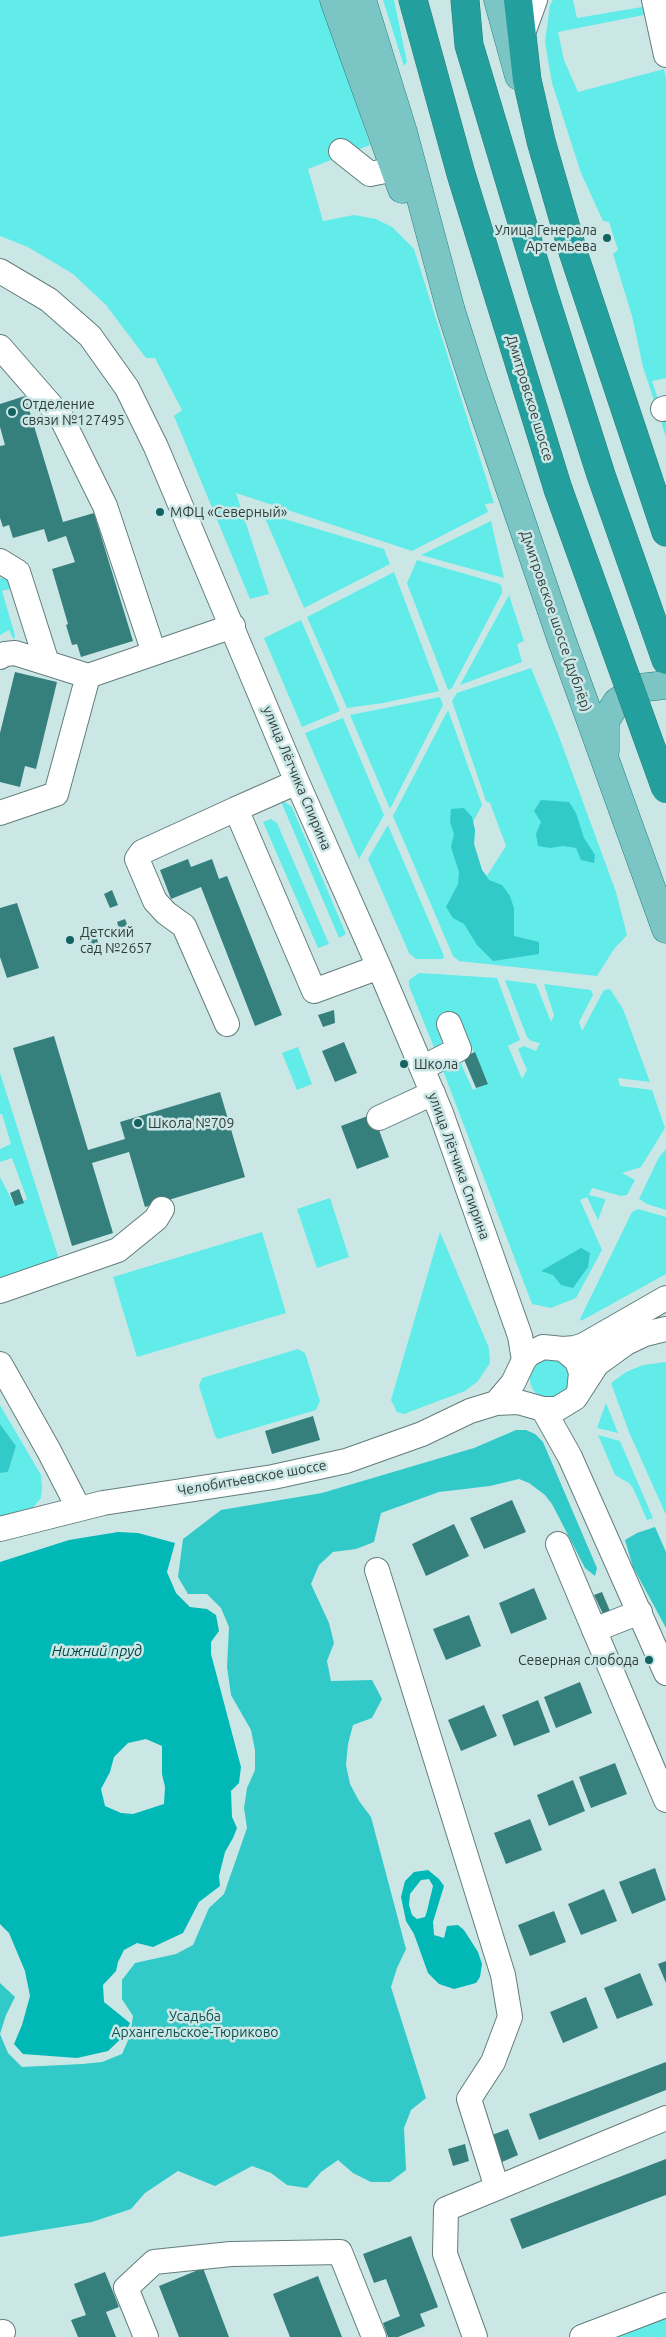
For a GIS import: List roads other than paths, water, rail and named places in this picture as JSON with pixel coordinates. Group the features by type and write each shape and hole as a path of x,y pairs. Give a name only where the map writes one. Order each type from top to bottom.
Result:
{"highway":[{"name":"Дмитровское шоссе","path":"413,0 467,193 558,489 666,789"},
{"path":"465,0 469,45 543,292 601,475 666,660"},
{"path":"518,0 527,80 541,141 573,252 664,520"}],"main road":[{"path":"334,0 395,169 451,311"},
{"path":"362,0 400,123 451,311"},
{"path":"456,0 469,45"},
{"path":"498,0 525,95 541,141"},
{"name":"Дмитровское шоссе (дублёр)","path":"451,311 520,519 666,929"},
{"path":"611,779 604,746 605,721 610,712 626,695 639,688 652,685 666,686"}],"street":[{"path":"521,38 534,0"},
{"path":"654,0 666,55"},
{"path":"342,151 370,174 395,169"},
{"name":"улица Лётчика Спирина","path":"0,271 49,300 67,314 90,336 132,396 156,447 233,626 297,782 433,1093 520,1336 521,1366"},
{"path":"0,347 61,417 106,506 154,653"},
{"path":"0,562 18,572 47,663"},
{"path":"0,657 5,654 15,653 88,676 233,626"},
{"path":"0,813 56,794 88,676"},
{"path":"227,1024 184,926 166,913 154,901 136,859 142,852 297,782"},
{"path":"236,809 314,991 379,967"},
{"path":"422,1068 459,1049 449,1024"},
{"path":"379,1118 433,1093"},
{"path":"0,1291 118,1250 156,1219 162,1209"},
{"path":"496,1403 507,1391 529,1354 553,1348 574,1348 584,1345 666,1298"},
{"path":"574,1398 596,1364 626,1343 645,1334 666,1329"},
{"path":"520,1336 573,1356 580,1367 582,1380 574,1398 570,1457"},
{"path":"521,1366 520,1388 525,1398 538,1407 570,1457 666,1673"},
{"path":"2,1372 49,1451 78,1509"},
{"name":"Челобитьевское шоссе","path":"0,1529 103,1503 274,1477 346,1461 422,1434 470,1411 496,1403 518,1402 557,1409 574,1398"},
{"path":"558,1544 666,1800"},
{"path":"377,1570 503,1975 510,2017 493,2062 470,2099 497,2188"},
{"path":"594,1630 640,1612"},
{"path":"475,2337 445,2254 446,2209 666,2118"},
{"path":"454,2205 454,2247 485,2337"},
{"path":"146,2337 126,2288 154,2262 231,2254 340,2252 374,2337"},
{"path":"582,2337 666,2305"}],"water":[{"name":"Нижний пруд","path":"118,1532 138,1533 175,1543 167,1572 176,1593 190,1607 207,1609 216,1615 219,1631 211,1642 211,1654 241,1767 239,1783 231,1791 232,1817 237,1828 225,1852 219,1876 220,1886 199,1902 183,1933 153,1947 137,1943 124,1950 116,1971 103,1985 104,2002 130,2023 124,2036 108,2051 77,2058 23,2054 14,2044 22,2025 30,1996 25,1971 9,1933 0,1924 0,1562 69,1540","holes":["146,1739 162,1746 162,1774 165,1787 164,1804 133,1814 121,1813 105,1806 101,1789 110,1772 114,1757 128,1743"]},
{"path":"428,1870 444,1886 433,1922 434,1935 444,1938 447,1926 458,1925 464,1930 478,1952 482,1964 480,1977 476,1983 454,1989 439,1984 428,1973 414,1934 406,1921 401,1897 405,1881 414,1872","holes":["429,1879 433,1886 425,1917 417,1919 412,1915 409,1905 410,1894 421,1880"]}],"place":[{"name":"Улица Генерала Артемьева","path":"607,238"},
{"name":"Отделение связи №127495","path":"12,412"},
{"name":"МФЦ «Северный»","path":"160,512"},
{"name":"Детский сад №2657","path":"70,940"},
{"name":"Школа","path":"404,1064"},
{"name":"Школа №709","path":"138,1123"},
{"name":"Северная слобода","path":"649,1660"}],"park label":[{"name":"Усадьба Архангельское-Тюриково","path":"195,2024"}]}
